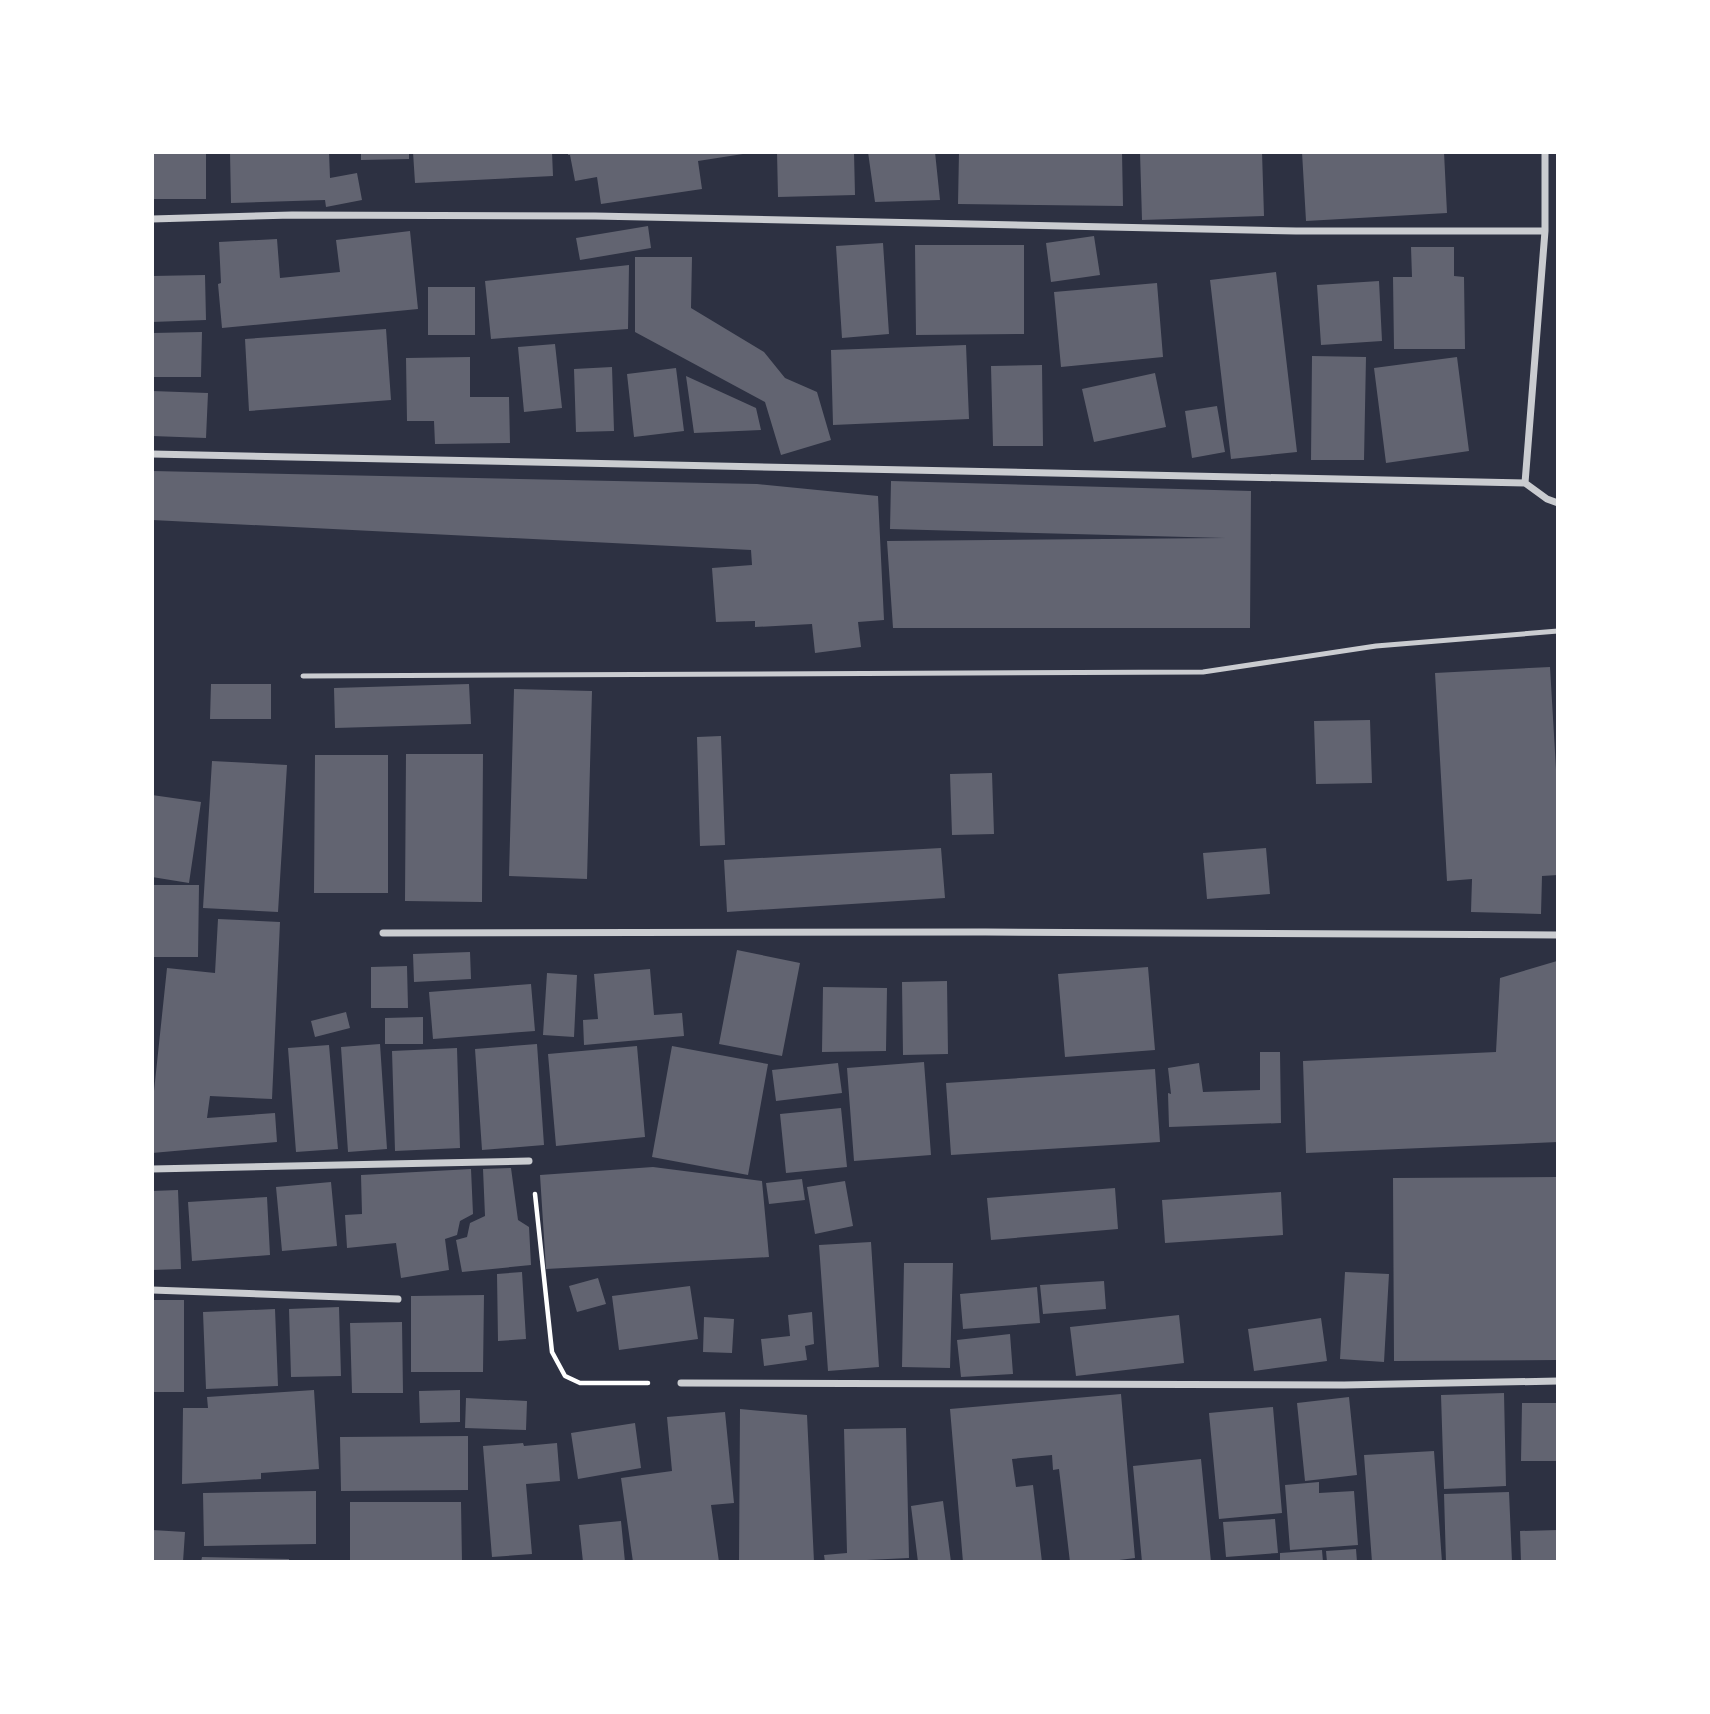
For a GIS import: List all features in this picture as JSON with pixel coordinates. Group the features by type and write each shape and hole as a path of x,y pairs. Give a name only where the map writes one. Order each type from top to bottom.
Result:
{"street":[{"path":"1525,483 1545,230 1545,152"},
{"path":"152,219 292,215 581,215 1296,231 1545,230"},
{"path":"152,454 1525,483 1546,499 1558,503"},
{"path":"383,933 1558,935"},
{"path":"152,1169 529,1161"},
{"path":"152,1290 398,1299"},
{"path":"681,1383 1345,1385 1558,1381"}],"lane":[{"path":"303,676 1203,672 1376,646 1558,631"}],"path":[{"path":"529,1161 533,1175 552,1352 565,1376 580,1383 681,1383"}],"building":[{"path":"152,152 206,152 206,199 152,199"},
{"path":"230,152 329,152 330,178 357,173 362,200 326,207 325,200 231,203"},
{"path":"361,152 409,152 409,159 361,160"},
{"path":"413,152 552,152 553,176 415,183"},
{"path":"568,152 743,154 698,161 702,189 601,204 597,177 575,181"},
{"path":"777,152 854,152 855,195 778,197"},
{"path":"868,152 935,152 940,200 875,202"},
{"path":"959,152 1122,152 1123,206 958,204"},
{"path":"1140,152 1262,152 1264,216 1142,220"},
{"path":"1302,152 1444,152 1447,213 1306,221"},
{"path":"648,226 651,248 580,260 576,238"},
{"path":"410,231 418,309 222,328 218,284 221,283 219,242 277,239 280,278 340,272 336,240"},
{"path":"1094,236 1100,275 1051,282 1046,243"},
{"path":"883,243 889,334 842,338 836,246"},
{"path":"915,245 1024,245 1024,334 916,335"},
{"path":"1411,247 1454,247 1454,276 1464,277 1465,349 1394,349 1393,277 1412,277"},
{"path":"635,257 692,257 691,308 764,352 785,378 817,392 831,440 781,455 765,402 635,332"},
{"path":"629,265 628,329 491,339 485,281"},
{"path":"1276,272 1297,452 1231,459 1210,280"},
{"path":"205,275 206,320 152,322 152,276"},
{"path":"1379,281 1382,341 1321,345 1317,285"},
{"path":"1157,283 1163,357 1061,367 1054,292"},
{"path":"428,287 475,287 475,335 428,335"},
{"path":"386,329 391,400 249,411 245,339"},
{"path":"202,332 201,377 152,377 152,333"},
{"path":"555,344 562,408 524,412 518,347"},
{"path":"966,345 969,419 833,425 831,350"},
{"path":"1312,356 1366,357 1364,460 1311,460"},
{"path":"470,357 470,397 509,397 510,443 435,444 434,421 407,421 406,358"},
{"path":"1457,357 1469,451 1386,463 1374,368"},
{"path":"1042,365 1043,446 993,446 991,366"},
{"path":"612,367 614,431 576,432 574,369"},
{"path":"676,368 684,431 634,437 627,374"},
{"path":"1155,373 1166,427 1094,442 1082,389"},
{"path":"686,376 756,408 761,430 694,433"},
{"path":"152,391 208,393 206,438 152,436"},
{"path":"1217,406 1225,452 1192,458 1185,411"},
{"path":"152,471 757,484 878,496 884,620 858,622 861,647 815,653 812,624 755,627 755,621 716,622 712,568 752,565 751,550 152,520"},
{"path":"891,481 1251,491 1250,628 893,628 887,541 1225,538 890,529"},
{"path":"1550,667 1558,803 1558,875 1542,876 1541,914 1471,912 1472,879 1447,881 1435,673"},
{"path":"211,684 271,684 271,719 210,719"},
{"path":"469,684 471,724 335,728 334,688"},
{"path":"514,689 592,691 587,879 509,876"},
{"path":"1370,720 1372,783 1316,784 1314,721"},
{"path":"721,736 725,845 700,846 697,737"},
{"path":"406,754 483,754 482,902 405,901"},
{"path":"315,755 388,755 388,893 314,893"},
{"path":"212,761 287,765 278,912 203,908"},
{"path":"992,773 994,834 952,835 950,774"},
{"path":"152,795 201,802 189,883 152,877"},
{"path":"941,848 945,898 727,912 724,860"},
{"path":"1266,848 1270,894 1207,899 1203,853"},
{"path":"152,885 199,885 198,957 152,957"},
{"path":"218,919 280,922 272,1099 210,1096 207,1118 275,1113 277,1142 152,1153 152,1110 167,968 215,973"},
{"path":"737,950 800,963 782,1056 719,1044"},
{"path":"470,952 471,979 414,982 413,954"},
{"path":"1557,961 1558,1142 1306,1153 1303,1061 1496,1052 1500,978"},
{"path":"407,966 408,1008 371,1008 371,967"},
{"path":"1148,967 1155,1050 1065,1057 1058,974"},
{"path":"650,969 654,1015 682,1013 684,1036 584,1045 583,1020 598,1019 594,974"},
{"path":"547,973 577,975 574,1037 543,1035"},
{"path":"947,981 948,1054 903,1055 902,982"},
{"path":"531,984 535,1031 433,1039 429,992"},
{"path":"823,987 887,988 886,1051 822,1052"},
{"path":"346,1012 350,1028 315,1037 311,1021"},
{"path":"423,1017 423,1044 385,1044 385,1018"},
{"path":"380,1044 387,1149 348,1152 341,1047"},
{"path":"537,1044 544,1145 482,1150 475,1049"},
{"path":"329,1045 338,1149 296,1152 288,1048"},
{"path":"637,1046 645,1137 556,1146 548,1054"},
{"path":"672,1046 768,1064 748,1175 652,1157"},
{"path":"457,1048 460,1148 395,1151 392,1051"},
{"path":"1260,1052 1280,1052 1281,1123 1169,1127 1168,1093 1171,1094 1168,1068 1199,1063 1203,1092 1260,1090"},
{"path":"924,1062 931,1155 854,1161 847,1068"},
{"path":"838,1063 842,1093 776,1101 772,1070"},
{"path":"1155,1069 1160,1142 951,1155 946,1083"},
{"path":"841,1108 847,1167 786,1173 780,1114"},
{"path":"653,1167 762,1181 769,1257 546,1269 540,1175"},
{"path":"511,1168 518,1220 529,1227 531,1265 462,1272 456,1240 467,1237 470,1223 485,1216 483,1169"},
{"path":"471,1169 473,1214 460,1221 457,1235 445,1239 449,1270 401,1278 396,1243 347,1248 345,1215 362,1214 361,1175"},
{"path":"1558,1177 1558,1360 1394,1361 1393,1178"},
{"path":"802,1179 805,1200 769,1204 766,1183"},
{"path":"845,1181 853,1226 815,1234 807,1187"},
{"path":"331,1182 337,1246 282,1251 276,1187"},
{"path":"1115,1188 1118,1229 991,1240 987,1198"},
{"path":"178,1190 181,1269 152,1270 152,1191"},
{"path":"1281,1192 1283,1235 1165,1243 1162,1200"},
{"path":"267,1197 270,1255 192,1261 188,1202"},
{"path":"871,1242 879,1367 828,1371 819,1245"},
{"path":"904,1263 953,1263 950,1368 902,1367"},
{"path":"522,1272 526,1339 498,1341 497,1274"},
{"path":"1345,1272 1389,1274 1384,1362 1340,1359"},
{"path":"598,1278 606,1304 577,1312 569,1286"},
{"path":"1104,1281 1106,1309 1043,1314 1040,1285"},
{"path":"690,1286 698,1339 619,1350 612,1296"},
{"path":"1037,1287 1040,1323 963,1329 960,1294"},
{"path":"484,1295 483,1372 411,1372 411,1296"},
{"path":"152,1300 184,1300 184,1392 152,1392"},
{"path":"339,1307 341,1376 291,1377 289,1309"},
{"path":"275,1309 278,1386 206,1389 203,1312"},
{"path":"812,1312 814,1344 805,1346 807,1360 764,1366 761,1339 790,1336 788,1315"},
{"path":"1179,1315 1184,1363 1076,1376 1070,1327"},
{"path":"704,1317 734,1319 732,1353 703,1352"},
{"path":"1321,1318 1327,1361 1254,1371 1248,1329"},
{"path":"402,1322 403,1393 352,1393 350,1323"},
{"path":"1010,1334 1013,1374 961,1377 957,1340"},
{"path":"314,1390 319,1469 261,1473 261,1479 182,1484 183,1408 208,1408 207,1397"},
{"path":"460,1390 460,1422 420,1423 419,1391"},
{"path":"1504,1393 1506,1486 1444,1489 1441,1395"},
{"path":"1121,1394 1135,1558 1070,1562 1059,1469 1053,1470 1052,1455 1012,1459 1016,1487 1033,1485 1042,1562 963,1562 950,1409"},
{"path":"1349,1397 1357,1475 1305,1481 1297,1403"},
{"path":"466,1398 527,1401 526,1430 465,1428"},
{"path":"1522,1403 1558,1403 1558,1461 1521,1461"},
{"path":"1273,1407 1282,1513 1219,1519 1209,1413"},
{"path":"740,1409 807,1415 814,1562 739,1562"},
{"path":"725,1412 734,1503 711,1505 719,1562 633,1562 621,1478 672,1471 667,1417"},
{"path":"635,1423 641,1468 578,1479 571,1433"},
{"path":"906,1428 909,1558 825,1562 824,1555 847,1553 844,1429"},
{"path":"468,1436 468,1490 341,1491 340,1437"},
{"path":"523,1443 524,1446 557,1443 560,1481 526,1484 532,1554 492,1557 483,1446"},
{"path":"1434,1451 1442,1562 1372,1562 1364,1455"},
{"path":"1201,1459 1211,1562 1142,1562 1133,1466"},
{"path":"1319,1482 1319,1493 1354,1491 1358,1545 1290,1550 1285,1485"},
{"path":"316,1491 316,1544 204,1546 203,1493"},
{"path":"1509,1492 1512,1562 1446,1562 1444,1494"},
{"path":"943,1501 951,1562 918,1562 911,1506"},
{"path":"350,1502 461,1502 462,1562 350,1562"},
{"path":"1275,1519 1278,1553 1226,1557 1223,1522"},
{"path":"621,1521 625,1562 583,1562 579,1525"},
{"path":"152,1530 185,1532 183,1562 152,1562"},
{"path":"1558,1530 1558,1562 1521,1562 1520,1531"},
{"path":"1356,1549 1357,1562 1327,1562 1326,1551"},
{"path":"1322,1550 1323,1562 1280,1562 1280,1553"},
{"path":"202,1557 289,1559 289,1562 201,1562"}]}
